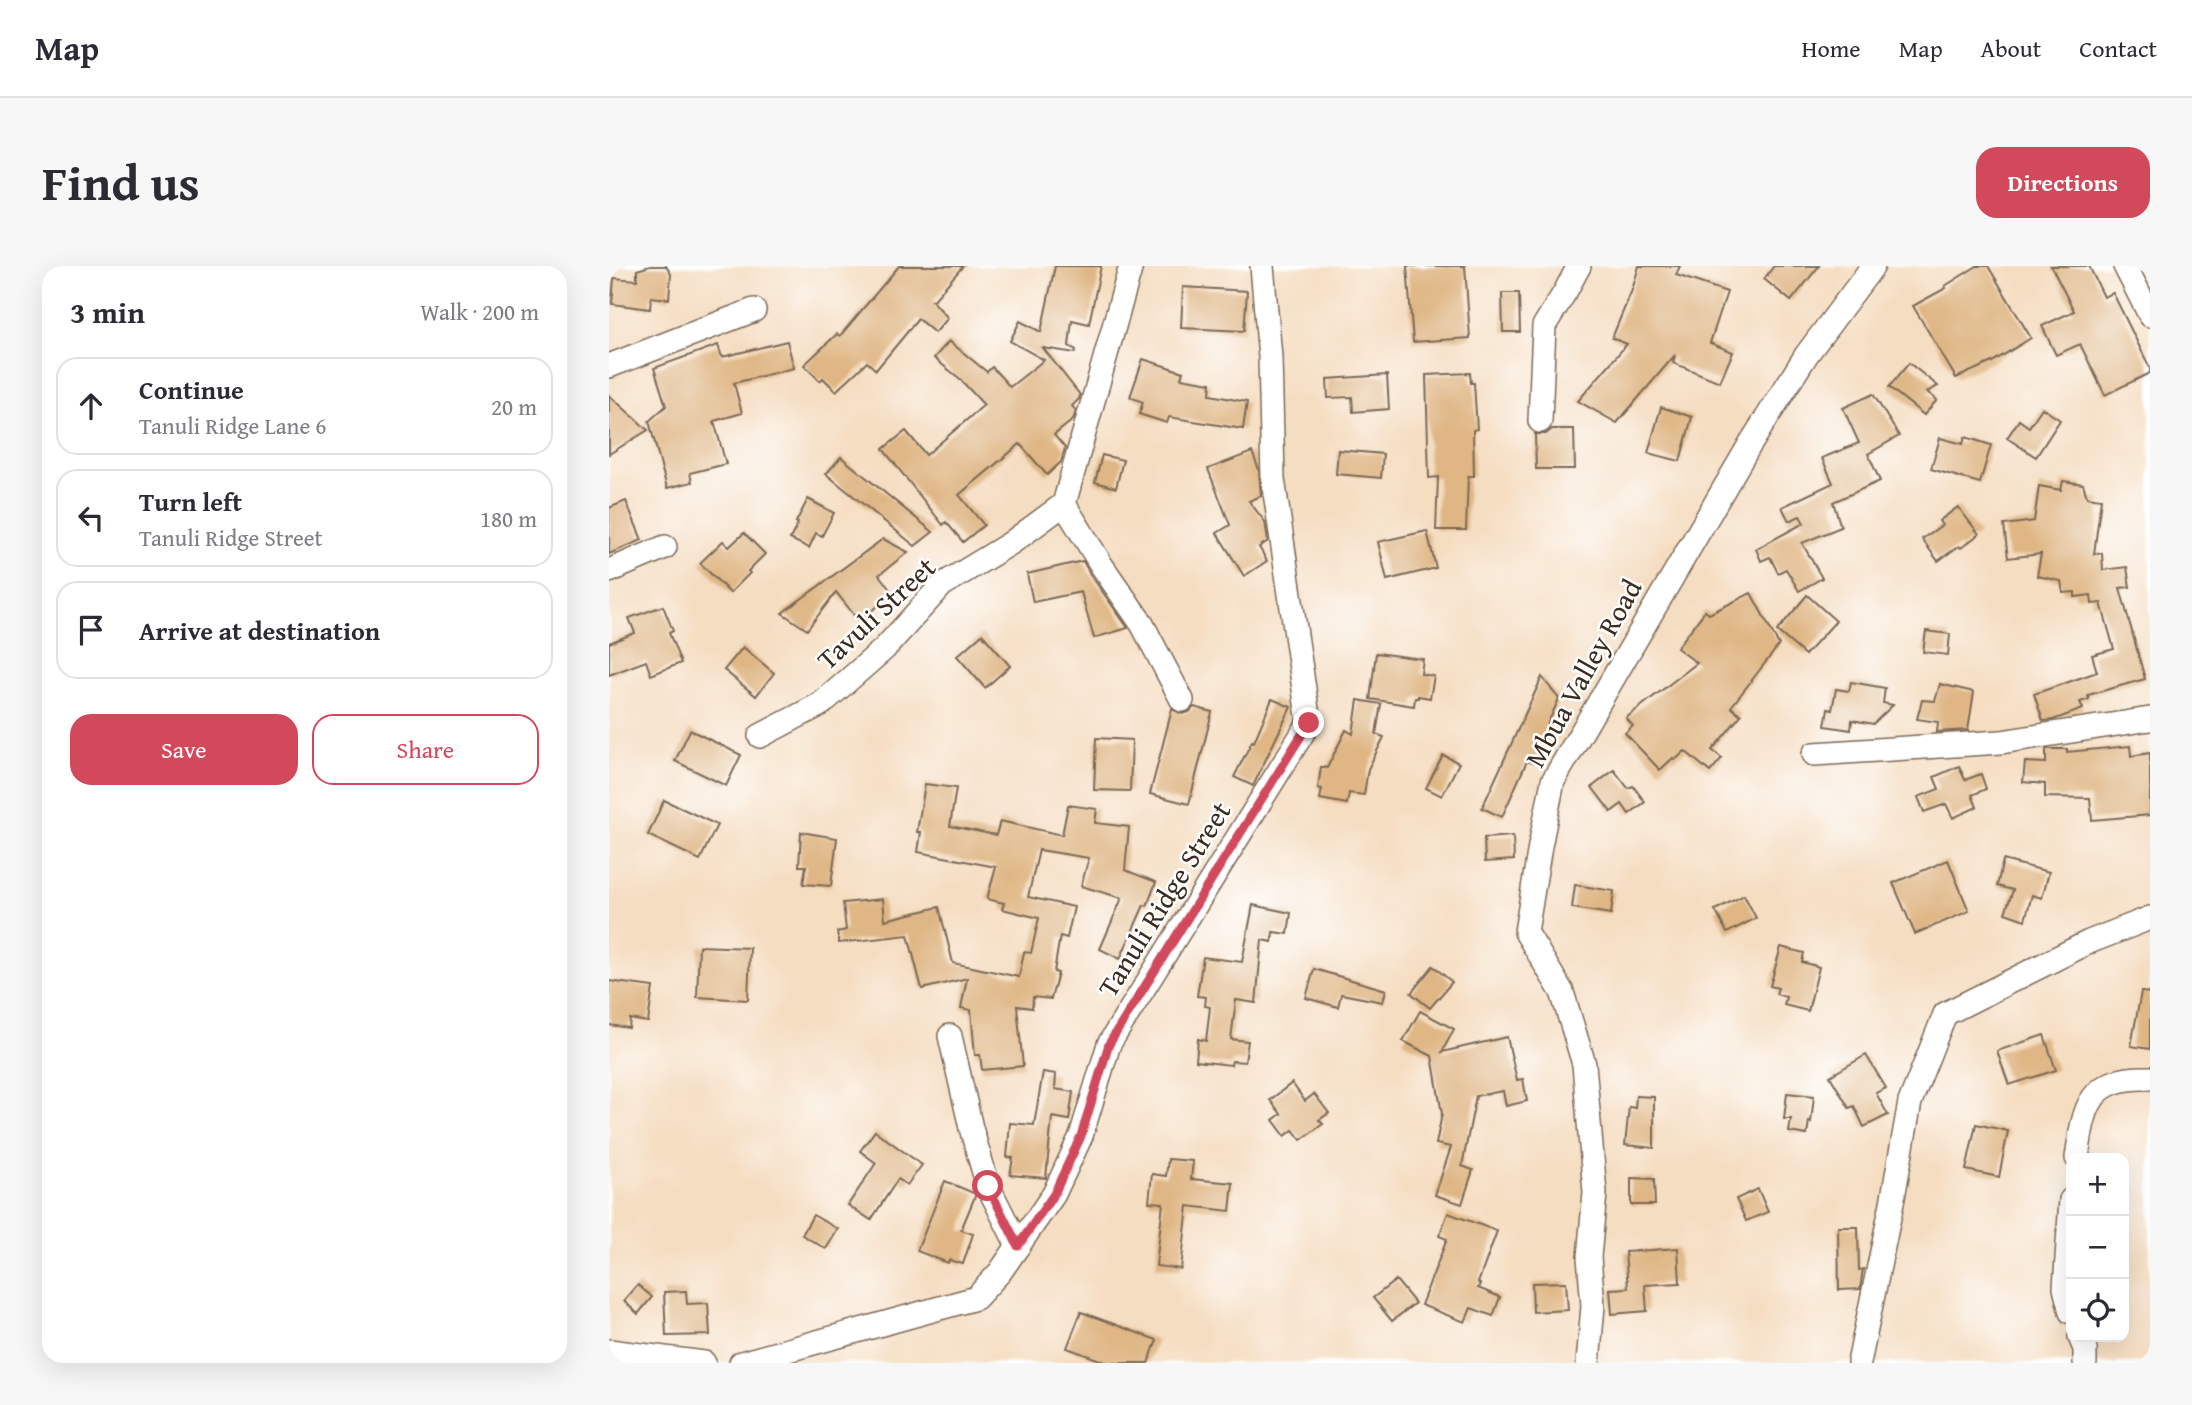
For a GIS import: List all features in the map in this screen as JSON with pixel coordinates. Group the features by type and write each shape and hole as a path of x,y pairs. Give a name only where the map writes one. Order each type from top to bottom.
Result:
{"street":[{"path":"1131,266 1064,504 1102,566 1143,624 1182,699"},
{"name":"Tanuli Ridge Street","path":"741,1363 976,1298 1000,1272 1054,1194 1081,1136 1109,1044 1309,723 1273,479 1270,357 1262,266"},
{"path":"1540,421 1544,326 1579,266"},
{"name":"Mbua Valley Road","path":"1588,1363 1593,1306 1589,1257 1595,1193 1584,1064 1562,992 1526,932 1553,781 1756,435 1807,354 1873,266"},
{"path":"2125,266 2150,315"},
{"path":"609,366 754,310"},
{"name":"Tavuli Street","path":"759,736 821,704 884,649 942,585 1011,543 1064,504"},
{"path":"609,571 665,547"},
{"path":"1814,754 2001,741 2150,719"},
{"path":"1859,1363 1910,1102 1945,1014 2089,942 2150,918"},
{"path":"950,1036 971,1128 988,1186 1018,1246"},
{"path":"2078,1153 2088,1104 2101,1088 2130,1077 2150,1078"},
{"path":"2066,1293 2070,1216"},
{"path":"2082,1342 2085,1363"},
{"path":"609,1351 704,1363"}],"building":[{"path":"650,266 666,266 671,274 669,299 651,297 650,309 612,304 614,278 637,280 637,270"},
{"path":"899,266 963,266 933,301 931,299 948,318 935,333 918,319 876,370 867,362 836,391 823,378 820,381 804,365 837,334 840,336"},
{"path":"1055,266 1101,266 1089,324 1072,320 1069,346 1076,350 1075,353 1043,348 1080,395 1072,406 1076,411 1073,420 1054,435 1065,448 1061,462 1047,475 1020,444 959,495 984,525 963,542 946,522 943,525 883,449 906,431 926,455 984,405 959,378 934,358 949,341 987,372 992,367 1010,387 1044,360 1010,341 1020,321 1041,332"},
{"path":"1407,266 1465,266 1470,338 1413,342"},
{"path":"1639,266 1680,266 1676,275 1727,292 1710,343 1733,352 1720,382 1673,363 1675,355 1617,423 1578,401 1627,344 1612,338"},
{"path":"1774,266 1819,266 1791,301 1764,279"},
{"path":"1977,266 1988,266 2031,338 1992,362 1956,378 1913,306 1946,288 1945,286"},
{"path":"2051,266 2089,266 2104,297 2113,293 2150,373 2105,395 2080,344 2056,355 2042,326 2074,311"},
{"path":"1183,287 1247,291 1244,331 1181,328"},
{"path":"1502,293 1519,293 1520,332 1503,332"},
{"path":"787,341 794,368 734,383 742,413 714,421 726,464 690,473 692,482 667,488 649,421 666,406 654,368 718,345 722,357"},
{"path":"1143,359 1183,372 1181,378 1211,383 1210,395 1247,402 1243,429 1169,417 1167,423 1139,414 1143,402 1130,397"},
{"path":"1909,363 1938,386 1927,392 1937,400 1924,415 1889,387"},
{"path":"1470,373 1471,383 1474,383 1477,429 1473,430 1474,476 1468,476 1466,530 1436,530 1438,477 1429,478 1426,375"},
{"path":"1387,375 1389,409 1353,412 1352,397 1328,398 1327,379"},
{"path":"1873,394 1899,436 1868,454 1880,481 1833,502 1841,527 1802,543 1822,578 1799,591 1786,569 1778,573 1770,557 1761,561 1756,549 1804,523 1800,516 1789,521 1782,507 1833,483 1822,458 1859,443 1843,408"},
{"path":"609,395 648,430 609,454"},
{"path":"1661,407 1692,417 1680,461 1648,453"},
{"path":"2042,408 2060,420 2036,457 2007,438 2019,420 2029,427"},
{"path":"1552,429 1574,429 1575,469 1536,469 1535,434 1546,434"},
{"path":"1965,437 1991,445 1980,483 1931,469 1940,438 1963,444"},
{"path":"1338,450 1383,454 1381,478 1336,474"},
{"path":"1252,452 1259,470 1261,496 1249,501 1265,522 1268,541 1259,547 1267,561 1244,576 1217,533 1230,525 1208,469"},
{"path":"1102,455 1123,460 1116,488 1095,482"},
{"path":"841,457 933,532 915,546 826,474"},
{"path":"2063,481 2083,484 2087,497 2101,499 2094,554 2102,553 2103,570 2127,567 2130,587 2120,588 2145,679 2088,695 2089,699 2080,702 2083,709 2043,721 2034,694 2097,672 2092,655 2114,649 2101,603 2092,604 2091,595 2075,597 2075,592 2063,593 2061,581 2037,576 2041,554 2008,558 2004,525 2034,521 2039,486 2061,490"},
{"path":"808,499 834,513 822,536 816,533 809,548 790,539"},
{"path":"626,501 642,540 609,554 609,508"},
{"path":"1958,507 1979,534 1938,561 1922,539 1942,525 1939,521"},
{"path":"1427,531 1436,568 1387,580 1378,542"},
{"path":"744,533 765,554 730,593 700,563 723,541 729,547"},
{"path":"883,539 908,552 879,575 894,595 858,620 836,592 807,630 782,613"},
{"path":"1083,561 1128,628 1094,638 1081,592 1033,602 1027,574"},
{"path":"1751,593 1779,645 1731,707 1741,715 1712,750 1722,758 1710,772 1685,751 1660,770 1625,733 1633,726 1626,718 1697,663 1677,648 1705,611 1709,614"},
{"path":"1807,595 1836,621 1805,655 1777,631"},
{"path":"663,606 673,631 669,633 681,663 651,675 646,661 609,675 609,643 635,633 629,618"},
{"path":"1926,631 1950,634 1948,655 1923,652"},
{"path":"982,634 1010,666 985,688 957,656"},
{"path":"743,647 774,673 756,696 724,670"},
{"path":"1376,653 1423,659 1421,674 1434,676 1430,698 1418,696 1414,706 1370,699"},
{"path":"1542,677 1559,699 1548,723 1551,725 1533,763 1527,761 1502,817 1482,808"},
{"path":"1851,682 1885,688 1883,703 1893,705 1873,724 1852,720 1851,730 1825,726 1828,709 1832,710 1836,689 1849,691"},
{"path":"1940,684 1974,692 1968,730 1937,732 1938,722 1917,719 1922,700 1935,701"},
{"path":"1272,699 1291,707 1253,786 1234,777 1252,741 1254,742"},
{"path":"1358,700 1381,704 1376,734 1384,737 1368,769 1364,795 1349,793 1347,804 1320,799 1322,789 1318,788 1321,767 1327,768 1346,730 1353,734"},
{"path":"1194,707 1212,712 1189,804 1150,794 1172,709 1182,714"},
{"path":"690,730 741,755 726,786 675,761"},
{"path":"1096,738 1132,740 1130,791 1094,790"},
{"path":"2130,746 2131,756 2150,753 2150,815 2092,820 2090,798 2045,797 2045,784 2023,782 2025,762 2046,763 2046,749 2067,749 2067,752"},
{"path":"1443,755 1459,763 1442,796 1426,788"},
{"path":"1959,766 1965,780 1981,774 1986,789 1972,795 1977,807 1953,818 1946,804 1924,812 1918,797 1939,789 1934,777"},
{"path":"1614,770 1628,788 1633,786 1645,802 1629,814 1622,804 1611,812 1592,787"},
{"path":"925,784 956,788 950,826 996,835 1000,821 1062,835 1068,805 1097,809 1095,823 1129,827 1125,870 1156,882 1120,959 1100,949 1122,898 1081,886 1089,858 1039,850 1028,897 1074,907 1067,938 1060,936 1054,972 1058,973 1051,999 1033,997 1032,1008 1017,1006 1023,1066 982,1070 980,1055 975,1055 971,1010 961,1008 967,978 922,989 908,935 839,943 837,932 846,930 843,903 883,899 885,920 939,907 953,963 1019,977 1024,952 1031,953 1039,918 1002,909 1004,903 987,899 996,867 918,852 921,832 917,832"},
{"path":"664,800 717,825 700,860 648,835"},
{"path":"801,832 837,838 831,886 803,884 806,866 799,866"},
{"path":"1513,836 1514,860 1485,862 1484,838"},
{"path":"1948,860 1969,911 1915,934 1893,883"},
{"path":"2003,860 2049,872 2042,898 2032,895 2025,920 2005,913 2013,890 1997,886"},
{"path":"1575,885 1614,891 1611,914 1572,908"},
{"path":"1744,895 1756,918 1727,933 1715,910"},
{"path":"1253,905 1291,913 1288,934 1273,932 1272,942 1262,940 1256,1003 1236,1000 1231,1039 1248,1041 1245,1062 1232,1061 1231,1065 1196,1061 1198,1039 1206,1041 1210,1007 1205,1006 1206,997 1197,996 1203,957 1242,962"},
{"path":"699,946 750,948 748,1000 697,997"},
{"path":"1781,947 1804,953 1802,962 1819,967 1808,1011 1784,1005 1786,997 1776,994 1778,988 1770,986"},
{"path":"1433,966 1452,982 1430,1008 1411,993"},
{"path":"1314,969 1386,990 1383,1002 1341,994 1338,1007 1306,998"},
{"path":"609,981 653,987 648,1022 630,1019 629,1028 609,1025"},
{"path":"2141,992 2150,993 2150,1049 2131,1046"},
{"path":"1420,1011 1454,1029 1442,1052 1507,1037 1517,1080 1523,1079 1527,1101 1506,1106 1503,1091 1476,1096 1462,1166 1473,1170 1462,1204 1435,1195 1451,1147 1436,1144 1442,1114 1432,1056 1403,1041"},
{"path":"2044,1035 2056,1070 2009,1085 1997,1051"},
{"path":"1866,1055 1886,1088 1876,1093 1888,1115 1864,1127 1854,1106 1849,1108 1830,1076"},
{"path":"1043,1072 1056,1074 1055,1089 1073,1092 1069,1120 1052,1117 1046,1178 1010,1175 1013,1158 1007,1157 1010,1123 1034,1125"},
{"path":"1292,1083 1305,1101 1314,1094 1329,1113 1319,1120 1323,1124 1301,1140 1293,1130 1285,1136 1273,1120 1281,1114 1270,1100"},
{"path":"1787,1093 1814,1096 1807,1135 1789,1132 1791,1119 1784,1119"},
{"path":"1636,1096 1654,1097 1654,1148 1625,1145 1629,1107 1635,1108"},
{"path":"1976,1124 2008,1131 1999,1177 1966,1170"},
{"path":"875,1131 922,1165 907,1185 898,1179 871,1220 848,1205 876,1163 860,1151"},
{"path":"1168,1159 1193,1161 1191,1179 1233,1183 1230,1211 1188,1206 1181,1269 1156,1266 1163,1203 1149,1202 1152,1174 1166,1176"},
{"path":"1631,1178 1654,1179 1655,1205 1631,1205"},
{"path":"945,1181 976,1194 961,1230 973,1234 963,1264 949,1260 948,1263 917,1251"},
{"path":"1758,1189 1768,1212 1746,1221 1736,1199"},
{"path":"1448,1213 1497,1231 1478,1283 1478,1288 1500,1297 1493,1316 1471,1308 1465,1322 1421,1305 1447,1239 1439,1236"},
{"path":"813,1215 838,1229 826,1249 802,1235"},
{"path":"1838,1227 1858,1227 1859,1270 1863,1269 1860,1289 1839,1290"},
{"path":"1678,1248 1680,1283 1645,1285 1647,1311 1612,1314 1610,1289 1628,1288 1625,1252"},
{"path":"1396,1280 1415,1303 1392,1321 1373,1298"},
{"path":"1566,1282 1568,1310 1533,1312 1532,1283"},
{"path":"638,1285 652,1297 638,1314 624,1301"},
{"path":"686,1291 687,1304 708,1303 710,1335 666,1336 664,1292"},
{"path":"1081,1312 1157,1340 1148,1363 1108,1363 1067,1348"}],"route":[{"path":"988,1186 1018,1246 1054,1194 1081,1136 1109,1044 1309,723"}]}
